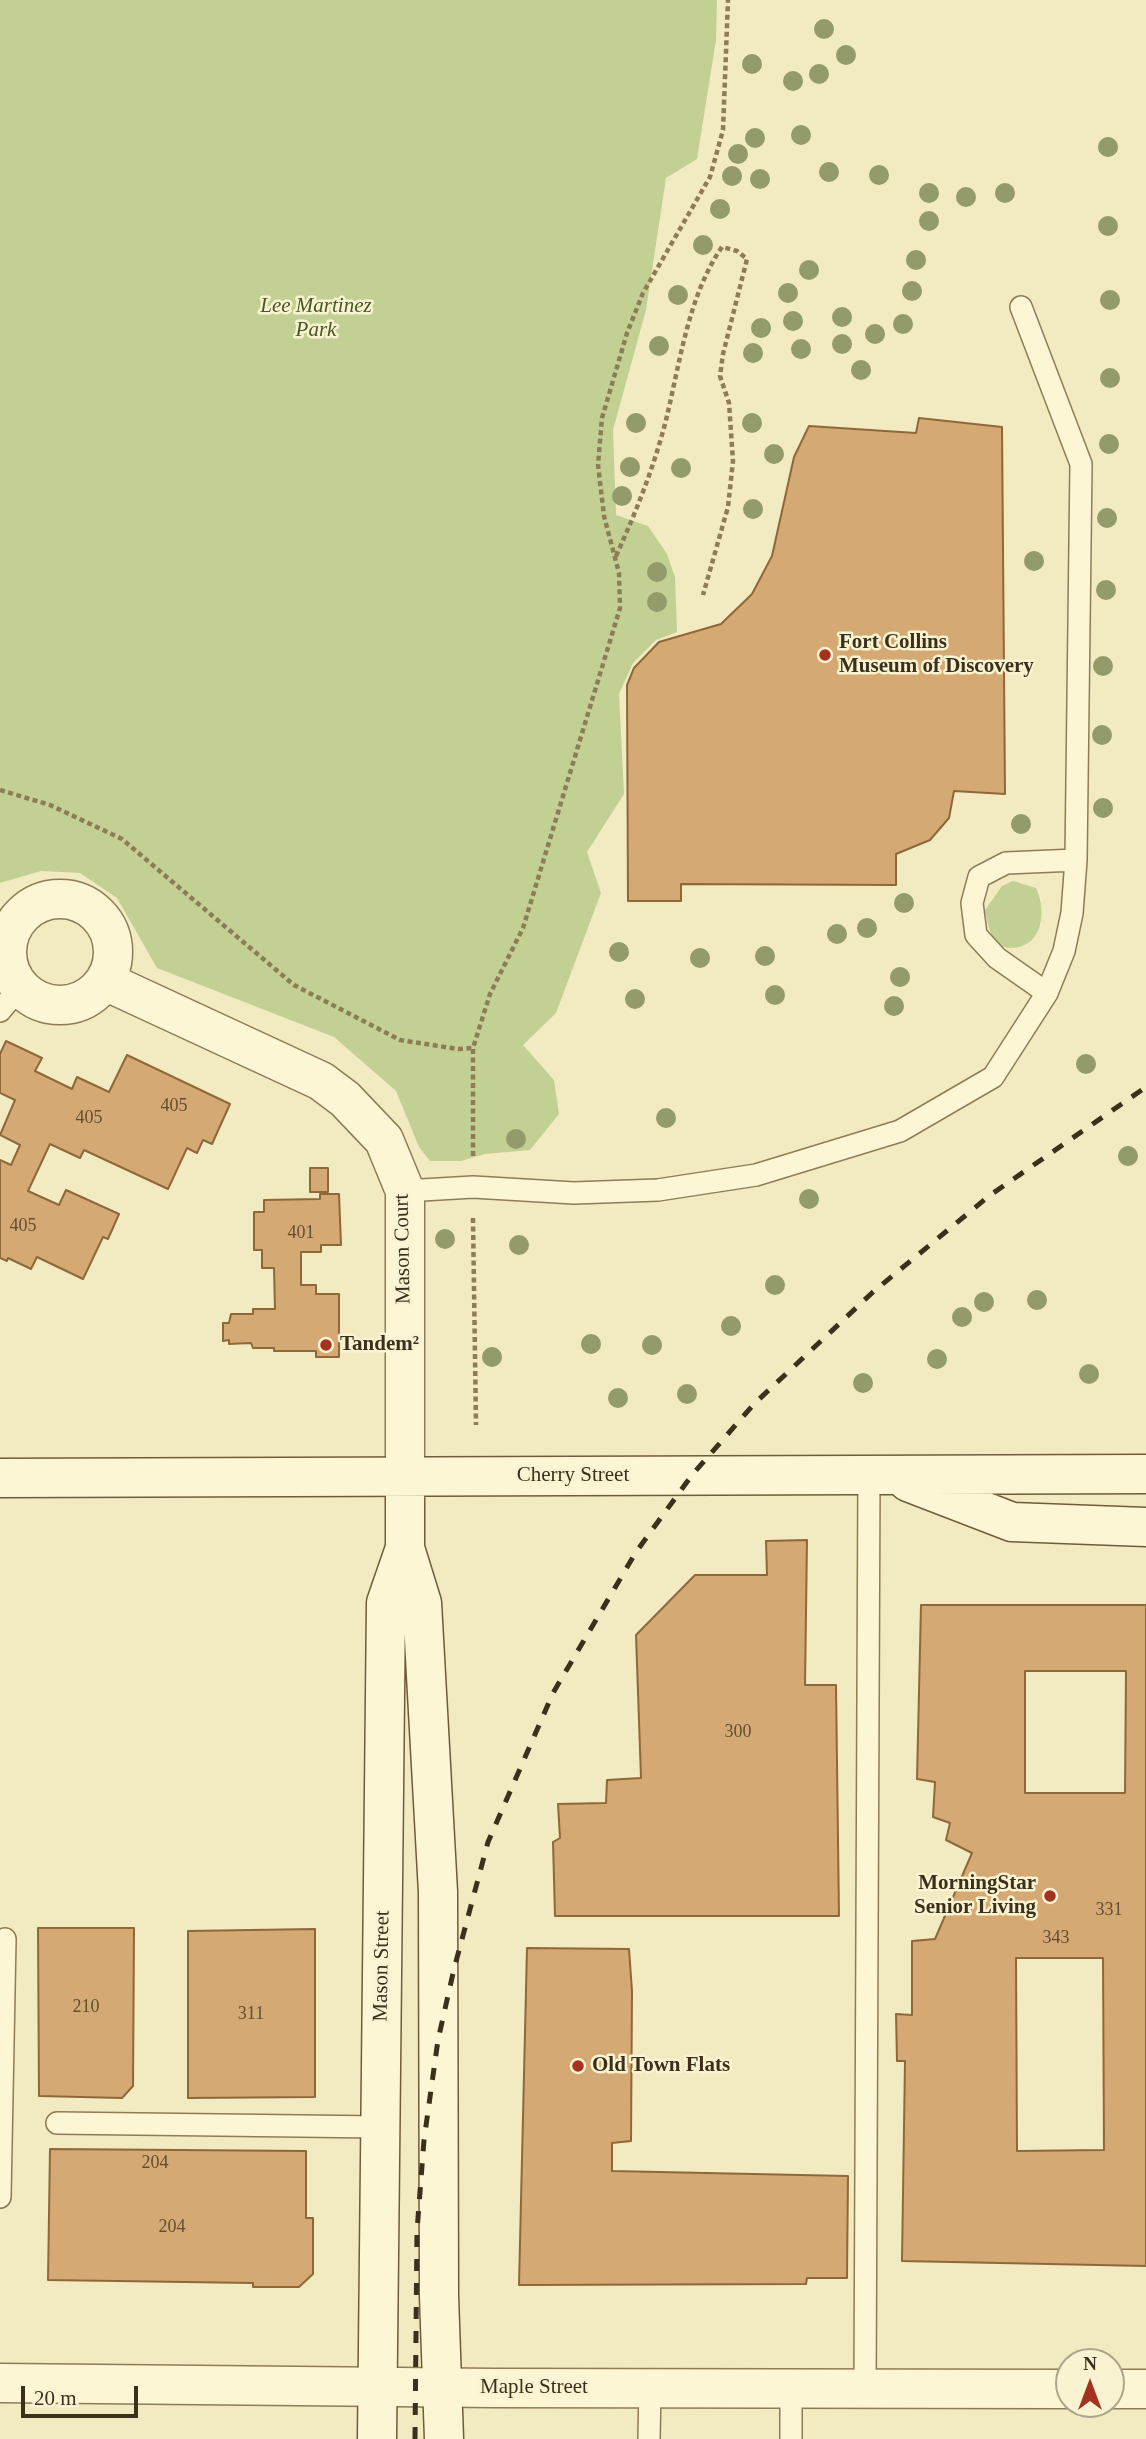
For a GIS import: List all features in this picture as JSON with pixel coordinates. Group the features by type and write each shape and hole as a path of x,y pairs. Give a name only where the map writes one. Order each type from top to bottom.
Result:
{"street":[{"path":"47,900 66,900 86,906 101,918 113,945 112,964 105,981 84,1000 66,1006 51,1006 34,999 10,999 12,977 6,960 7,921 47,900"},
{"name":"Mason Court","path":"105,981 321,1081 345,1099 384,1140 405,1191 405,1476"},
{"path":"880,1474 1012,1522 1146,1527"},
{"name":"Cherry Street","path":"0,1478 1146,1474"},
{"name":"Mason Street","path":"405,1476 405,1548 422,1603 438,1892 439,2296 444,2439"},
{"name":"Mason Street","path":"377,2439 386,1603 405,1548"},
{"name":"Maple Street","path":"0,2383 1055,2389"},
{"path":"1125,2389 1146,2389"}],"lane":[{"path":"405,1191 473,1187 574,1193 658,1190 756,1175 900,1131 993,1077 1046,993 1063,951 1072,913 1076,860 1080,464 1021,307"},
{"path":"1046,993 997,958 976,935 972,903 979,877 1006,863 1076,860"},
{"path":"865,2388 880,1474"},
{"path":"0,2197 5,1939"},
{"path":"57,2123 380,2127"},
{"path":"649,2439 650,2386"},
{"path":"791,2387 791,2439"}],"path":[{"path":"476,1425 473,1048 489,995 523,928 620,607 619,573 604,516 598,466 602,418 627,332 643,293 710,177 723,130 728,0"},
{"path":"615,558 644,493 666,420 679,354 708,267 722,247 737,251 747,258 720,376 729,402 733,461 728,507 703,595"},
{"path":"0,790 50,805 122,839 294,985 400,1040 458,1049 473,1048"}],"green space":[{"name":"Lee Martinez Park","path":"0,0 717,0 716,40 697,159 666,178 646,310 613,430 616,515 648,526 667,554 675,577 677,632 656,640 633,663 619,694 624,794 587,852 601,893 556,1013 523,1045 554,1080 559,1114 530,1150 485,1154 461,1161 430,1161 419,1147 396,1091 334,1037 157,968 117,898 80,873 41,871 0,883"},
{"path":"1013,881 1036,888 1041,917 1040,926 1030,942 1011,948 996,942 985,910 1002,886"}],"building":[{"name":"Fort Collins Museum of Discovery","path":"919,418 1002,427 1005,794 954,791 949,818 930,840 896,854 896,885 681,884 681,901 628,901 627,685 634,668 659,642 721,624 752,594 772,556 794,457 809,426 916,433"},
{"path":"6,1041 42,1058 35,1071 72,1089 77,1077 109,1092 127,1055 230,1104 212,1144 203,1140 197,1153 187,1148 168,1189 84,1150 80,1158 50,1144 28,1191 59,1205 66,1190 119,1214 108,1239 103,1237 83,1279 37,1257 31,1269 8,1258 7,1261 0,1258 0,1160 11,1165 20,1145 0,1135 15,1100 0,1093 0,1054"},
{"path":"310,1168 328,1168 328,1192 310,1192"},
{"path":"320,1194 339,1194 341,1245 321,1245 321,1252 301,1252 301,1285 316,1285 316,1294 339,1294 339,1357 316,1357 316,1351 274,1351 274,1348 253,1348 251,1343 229,1344 229,1340 223,1341 223,1323 229,1323 231,1314 253,1314 253,1309 275,1309 274,1268 262,1268 262,1250 254,1250 254,1212 264,1212 264,1200 320,1199"},
{"path":"807,1540 805,1685 836,1685 839,1916 555,1916 553,1842 560,1838 558,1804 606,1803 607,1780 641,1778 636,1635 695,1575 767,1575 766,1541"},
{"name":"MorningStar Senior Living","path":"921,1605 1146,1605 1146,2266 902,2261 905,2061 897,2061 896,2014 912,2015 912,1941 935,1939 972,1853 946,1840 950,1823 933,1817 935,1782 917,1779","holes":["1025,1671 1126,1671 1125,1793 1025,1793","1016,1958 1103,1958 1104,2150 1017,2151"]},
{"path":"38,1928 134,1928 133,2086 122,2098 39,2096"},
{"path":"315,1929 315,2097 188,2098 188,1931"},
{"name":"Old Town Flats","path":"527,1948 629,1949 632,1991 631,2141 612,2143 612,2171 848,2176 847,2278 807,2278 806,2284 519,2285"},
{"path":"50,2149 306,2151 306,2218 313,2218 313,2274 299,2287 253,2287 253,2283 48,2280"}],"railway":[{"path":"415,2439 417,2231 424,2140 438,2040 488,1842 553,1693 636,1552 692,1475 754,1404 873,1292 989,1196 1146,1087"}],"place":[{"name":"Fort Collins Museum of Discovery","path":"825,655"},
{"name":"Tandem²","path":"326,1345"},
{"name":"MorningStar Senior Living","path":"1050,1896"},
{"name":"Old Town Flats","path":"578,2066"}]}
